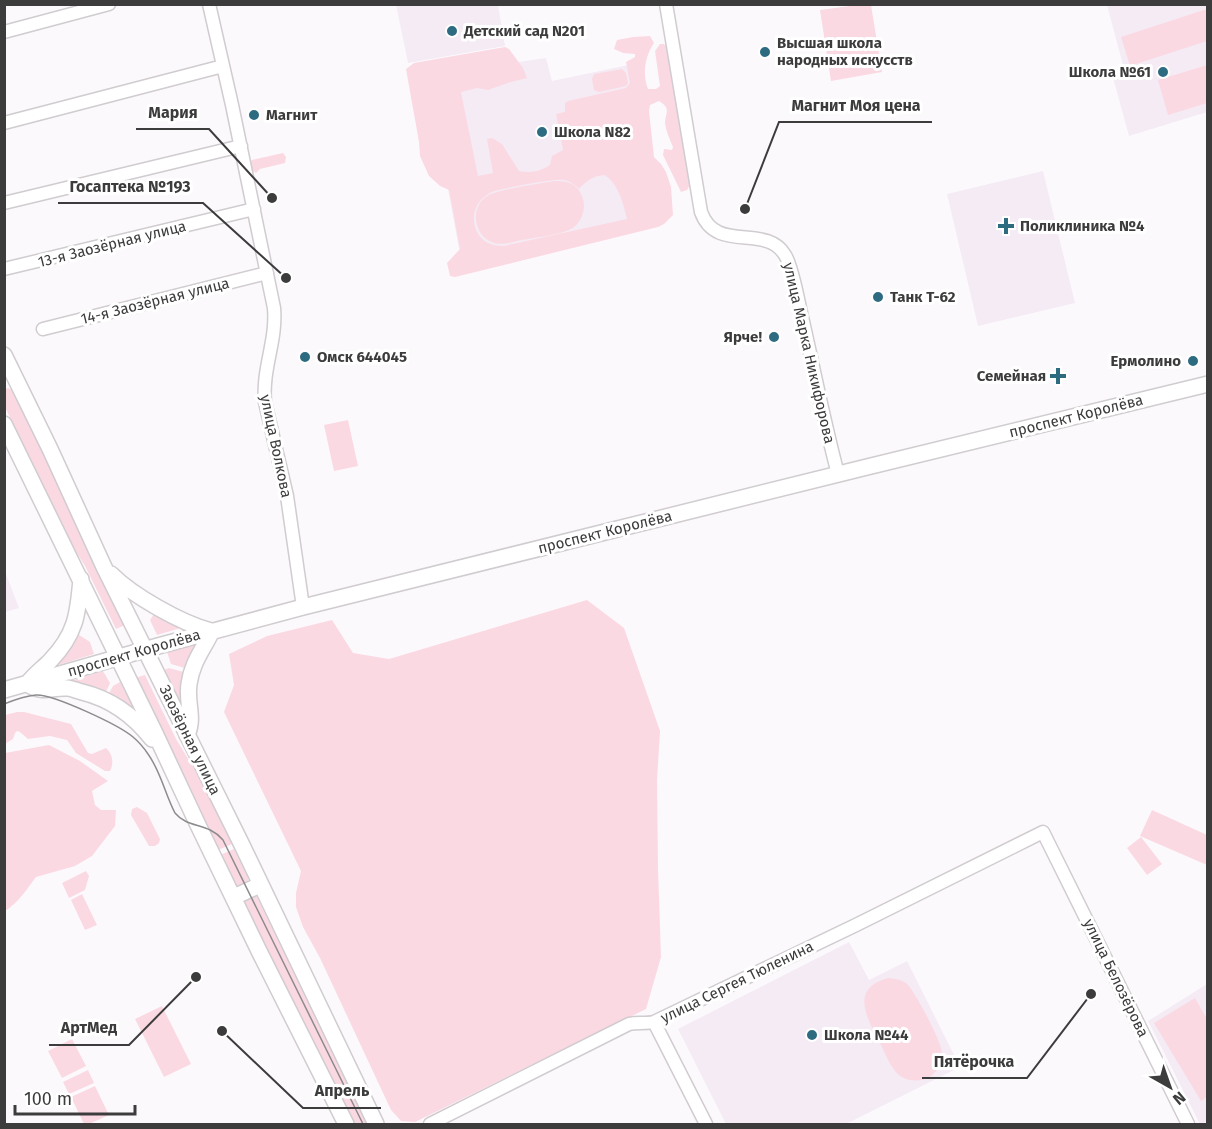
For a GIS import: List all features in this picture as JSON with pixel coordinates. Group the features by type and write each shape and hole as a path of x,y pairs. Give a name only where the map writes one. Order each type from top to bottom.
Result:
{"main road":[{"name":"Заозёрная улица","path":"4,355 10,380 50,449 104,567 376,1125"},
{"name":"проспект Королёва","path":"4,690 303,607 1208,384"},
{"name":"Заозёрная улица","path":"4,424 346,1125"},
{"path":"104,567 125,586 156,605 195,627 212,631 195,660 192,672 188,698 191,724 187,735"},
{"path":"81,579 78,610 72,630 58,651 27,684 37,690 68,688 105,700 128,714 166,755"},
{"path":"234,897 260,885"}],"street":[{"path":"4,32 109,4"},
{"name":"улица Волкова","path":"209,4 254,208 275,319 267,361 265,402 287,496 303,607"},
{"name":"улица Марка Никифорова","path":"666,4 697,189 704,218 712,228 731,237 761,238 771,242 787,258 838,474"},
{"path":"4,123 223,66"},
{"path":"4,203 241,146"},
{"name":"13-я Заозёрная улица","path":"4,269 8,270 254,208"},
{"name":"14-я Заозёрная улица","path":"43,329 267,273"},
{"name":"улица Сергея Тюленина","path":"430,1125 628,1024 654,1022 1043,832"},
{"name":"улица Белозёрова","path":"1043,832 1188,1125"},
{"path":"654,1022 706,1125"}],"shaded area":[{"name":"Детский сад N201","path":"396,5 498,5 505,46 408,63"},
{"path":"871,5 882,72 831,81 820,10"},
{"name":"Школа №61","path":"1107,5 1207,5 1207,112 1129,136 1112,74 1124,69"},
{"path":"1207,9 1207,41 1130,66 1121,37"},
{"path":"650,36 654,43 645,65 648,89 656,89 660,86 655,51 660,44 666,46 690,185 687,190 681,192 663,155 664,149 672,150 673,147 665,123 667,109 659,101 650,105 649,111 654,157 666,172 671,187 673,215 658,227 455,277 450,276 447,263 460,249 449,190 440,186 429,176 420,156 406,69 414,63 505,47 509,49 523,68 527,78 488,90 477,88 461,92 478,176 493,173 487,139 492,138 502,144 519,171 528,172 550,165 552,156 563,150 556,114 565,112 565,103 626,88 630,83 626,62 635,57 635,54 623,53 614,49 617,40","holes":["605,175 620,195 627,219 504,246 486,242 475,227 476,208 483,198 493,191 559,180 568,181 579,189 597,176"]},
{"name":"Школа N82","path":"546,58 552,81 638,63 658,223 462,265 427,75"},
{"path":"1207,65 1207,103 1168,115 1158,80"},
{"path":"622,69 626,73 628,83 626,86 599,92 594,90 592,79 594,74"},
{"path":"283,153 286,157 285,163 260,169 256,173 249,164 252,160"},
{"name":"Поликлиника №4","path":"1043,171 1075,303 978,326 947,194"},
{"path":"554,181 572,184 581,193 584,205 582,217 574,227 555,234 503,244 487,240 482,235 478,229 476,215 481,201 487,196 509,189"},
{"path":"8,388 15,394 125,625 116,629 85,566 73,547 5,407 5,389"},
{"path":"348,420 358,466 334,471 324,425"},
{"path":"5,571 19,608 4,612"},
{"path":"587,600 624,628 660,731 657,780 661,957 646,1009 415,1122 401,1121 391,1110 320,958 303,927 296,907 296,893 301,871 224,712 234,685 229,654 267,636 332,620 353,653 389,659"},
{"path":"156,611 184,627 157,635 150,620"},
{"path":"76,633 90,642 94,654 45,669"},
{"path":"201,642 188,669 171,664 167,652"},
{"path":"169,668 187,673 184,713 164,670"},
{"path":"103,671 110,683 105,694 63,683"},
{"path":"145,675 232,844 218,850 135,678"},
{"path":"120,682 137,715 108,695 113,686"},
{"path":"17,712 71,724 88,753 92,754 106,748 108,750 112,759 110,771 105,771 76,753 67,740 50,736 28,739 17,731 13,739 5,744 5,715"},
{"path":"49,745 80,761 108,781 92,791 95,805 101,810 116,810 115,826 92,856 75,866 36,877 18,900 5,911 5,753"},
{"path":"137,807 147,813 160,839 155,846 149,846 131,815 132,809"},
{"path":"1152,810 1207,835 1207,865 1140,836"},
{"path":"1141,837 1162,864 1147,875 1127,848"},
{"path":"234,849 248,878 248,883 240,887 234,885 220,855"},
{"path":"86,871 89,876 85,890 69,898 62,883"},
{"path":"82,894 97,925 85,930 71,900"},
{"path":"253,895 257,897 368,1124 353,1124 243,903"},
{"name":"Школа №44","path":"849,942 869,980 907,961 960,1067 846,1124 726,1124 678,1029"},
{"path":"888,978 902,981 910,987 937,1037 942,1059 934,1074 927,1078 908,1079 897,1073 889,1062 867,1016 865,997 868,990 876,983"},
{"path":"1207,984 1207,1124 1200,1124 1148,1021"},
{"path":"1195,998 1207,1019 1207,1097 1201,1101 1154,1023"},
{"path":"162,1006 191,1064 164,1077 135,1019"},
{"path":"72,1039 86,1066 62,1078 48,1051"},
{"path":"88,1070 94,1083 69,1094 63,1082"},
{"path":"95,1086 109,1115 84,1124 71,1097"}],"tram line":[{"path":"4,704 28,696 44,696 86,711 126,732 139,743 152,761 175,813 186,821 211,830 223,840 363,1124"}],"place":[{"name":"Детский сад N201","path":"452,31"},
{"name":"Высшая школа народных искусств","path":"765,52"},
{"name":"Школа №61","path":"1163,72"},
{"name":"Магнит","path":"254,115"},
{"name":"Школа N82","path":"542,132"},
{"name":"Мария","path":"272,198"},
{"name":"Магнит Моя цена","path":"745,209"},
{"name":"Поликлиника №4","path":"1006,226"},
{"name":"Госаптека №193","path":"286,278"},
{"name":"Танк Т-62","path":"878,297"},
{"name":"Ярче!","path":"774,337"},
{"name":"Омск 644045","path":"305,357"},
{"name":"Ермолино","path":"1193,361"},
{"name":"Семейная","path":"1058,376"},
{"name":"АртМед","path":"196,977"},
{"name":"Пятёрочка","path":"1091,994"},
{"name":"Апрель","path":"222,1031"},
{"name":"Школа №44","path":"812,1035"}]}
